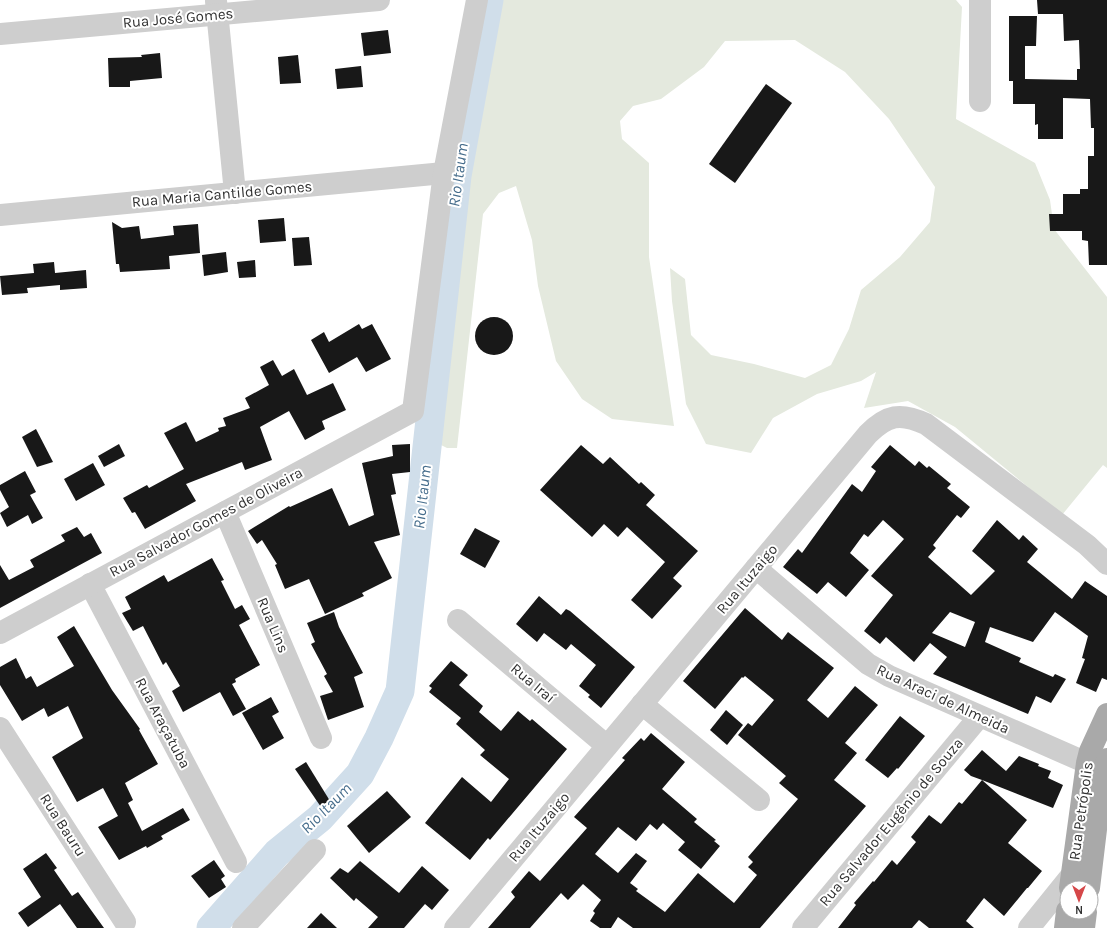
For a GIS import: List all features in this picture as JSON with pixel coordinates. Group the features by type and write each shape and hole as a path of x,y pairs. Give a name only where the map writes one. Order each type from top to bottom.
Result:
{"main road":[{"name":"Rua Petrópolis","path":"1078,880 1104,796 1097,761 1090,751 1107,714"},
{"name":"Rua Petrópolis","path":"1078,880 1097,761"}],"street":[{"name":"Rua José Gomes","path":"0,34 216,7 379,0"},
{"path":"444,173 476,0"},
{"path":"980,0 980,101"},
{"path":"216,7 235,193"},
{"name":"Rua Maria Cantilde Gomes","path":"0,215 444,173"},
{"name":"Rua Salvador Gomes de Oliveira","path":"0,633 412,411 444,173"},
{"name":"Rua Ituzaigo","path":"454,928 868,434 881,422 893,417 916,419 938,432 1087,545 1107,564"},
{"name":"Rua Lins","path":"225,512 320,738"},
{"name":"Rua Ituzaigo","path":"1087,545 1107,555"},
{"name":"Rua Araci de Almeida","path":"756,568 868,664 910,686 979,717 1097,761"},
{"name":"Rua Araçatuba","path":"90,584 236,862"},
{"name":"Rua Iraí","path":"458,620 607,746"},
{"path":"642,704 759,800"},
{"name":"Rua Salvador Eugênio de Souza","path":"803,928 979,717"},
{"name":"Rua Bauru","path":"0,728 125,922"},
{"path":"242,928 315,850"},
{"path":"1029,928 1059,900"}],"shaded area":[{"path":"497,0 956,0 962,7 956,119 1035,163 1050,200 1054,229 1107,297 1107,468 1103,465 1062,515 955,427 908,401 864,408 876,372 861,381 817,394 773,418 751,453 706,444 686,404 672,301 670,268 685,279 691,335 711,355 754,364 805,378 831,365 849,329 861,290 900,257 930,222 935,187 889,119 845,72 795,40 725,41 704,67 661,99 633,106 620,121 622,139 649,163 649,257 674,426 612,419 582,399 556,361 538,286 532,240 516,186 499,193 483,214 457,448 447,448 435,442 463,178"}],"building":[{"path":"1037,0 1107,0 1107,265 1089,265 1088,241 1082,240 1082,231 1050,231 1049,214 1063,214 1063,194 1080,194 1080,189 1088,189 1088,156 1094,156 1094,128 1091,128 1090,99 1063,98 1063,139 1038,139 1038,124 1035,125 1035,104 1013,104 1013,81 1009,81 1009,16 1037,16 1036,46 1025,46 1025,79 1077,80 1077,69 1080,69 1079,40 1064,41 1063,14 1038,14"},
{"path":"388,30 391,53 364,56 361,33"},
{"path":"160,53 162,78 130,81 130,87 109,87 108,58 142,57 141,55"},
{"path":"298,55 301,83 280,84 278,57"},
{"path":"361,66 363,87 337,89 335,69"},
{"path":"766,84 792,103 735,183 709,164"},
{"path":"284,218 286,241 260,243 258,220"},
{"path":"112,222 122,228 139,226 141,239 174,235 173,226 198,224 200,253 169,256 170,269 120,272 119,264 116,264"},
{"path":"309,237 312,265 294,266 292,238"},
{"path":"226,252 228,272 204,276 202,255"},
{"path":"255,260 256,277 239,278 237,262"},
{"path":"54,262 55,273 86,270 87,288 60,290 60,285 27,288 28,293 2,295 0,276 34,273 33,264"},
{"path":"494,317 504,320 510,326 513,336 510,346 504,352 494,355 484,352 478,346 475,336 478,326 484,320"},
{"path":"359,324 362,329 372,324 391,359 366,372 357,357 329,373 311,340 324,332 329,342"},
{"path":"273,360 282,376 294,369 307,395 333,383 346,410 322,421 325,429 305,440 289,411 260,427 272,460 245,470 242,462 186,484 196,501 145,529 135,512 132,513 123,498 147,485 149,488 184,469 164,433 186,422 196,442 219,431 218,428 226,426 223,418 250,408 245,398 269,385 260,367"},
{"path":"36,429 53,462 37,467 22,437"},
{"path":"119,444 125,456 104,467 98,456"},
{"path":"410,444 410,472 392,474 396,494 391,495 400,535 374,542 392,578 362,593 364,596 325,614 309,579 285,589 275,565 277,564 262,540 257,544 248,531 289,506 290,507 332,488 349,526 374,515 362,463 393,456 392,445"},
{"path":"581,445 603,464 610,457 639,484 641,482 655,495 646,505 698,551 673,578 682,586 652,619 631,600 665,562 627,527 618,537 604,524 592,537 540,490"},
{"path":"890,445 915,466 919,461 927,468 929,466 951,484 947,488 970,507 961,518 957,515 933,545 936,548 928,557 971,595 995,571 972,551 997,520 1019,540 1023,535 1038,549 1027,562 1072,599 1085,581 1107,596 1107,680 1102,678 1096,692 1076,683 1085,659 1082,658 1088,636 1055,612 1033,642 990,627 985,642 1021,658 1019,662 1053,677 1055,674 1066,679 1051,703 1036,696 1028,714 933,674 947,657 930,643 914,662 886,637 880,644 864,631 893,595 871,576 904,539 883,520 868,537 864,534 850,553 869,570 846,597 828,582 817,594 783,567 798,549 802,553 852,484 862,492 876,471 871,467","holes":["950,612 975,622 965,647 932,633"]},
{"path":"93,463 105,485 76,501 64,479"},
{"path":"25,471 36,492 30,495 43,518 32,524 28,515 7,527 0,513 9,507 0,490 0,485"},
{"path":"77,527 84,537 91,533 102,553 0,608 0,565 9,580 34,567 30,560 65,541 61,535"},
{"path":"475,528 500,541 485,568 460,554"},
{"path":"212,558 224,580 221,581 235,609 242,605 250,619 239,625 260,665 235,679 236,682 232,684 246,709 233,716 220,692 183,712 172,691 180,686 166,662 163,665 143,626 133,631 122,613 131,609 125,597 164,575 168,582"},
{"path":"539,596 561,615 566,609 570,611 635,667 601,708 588,697 590,695 579,686 596,665 571,644 566,650 544,633 537,642 516,624"},
{"path":"745,608 782,640 788,632 834,668 807,700 828,718 855,686 878,705 845,743 857,753 834,780 866,806 760,928 633,928 618,917 611,928 600,928 590,921 595,913 593,911 601,900 583,884 568,900 561,893 530,928 488,928 515,897 511,892 529,871 540,881 587,828 574,817 625,760 622,758 641,738 644,741 651,733 685,762 662,789 697,819 694,822 716,840 714,841 720,846 701,869 678,850 685,842 663,823 657,830 650,824 636,841 618,827 595,854 618,873 636,853 647,861 630,883 638,889 636,891 665,912 698,873 734,903 757,875 748,867 753,862 748,857 798,799 779,783 786,776 738,735 748,723 752,726 774,700 745,676 743,678 742,677 715,709 683,681"},
{"path":"334,612 339,627 363,673 354,677 364,707 328,720 320,696 333,692 324,676 327,674 311,644 315,642 307,623"},
{"path":"74,626 112,690 140,729 139,730 158,764 125,783 133,800 128,803 142,831 183,808 190,820 161,836 163,839 147,848 146,846 119,860 98,827 118,816 103,788 77,802 52,757 83,738 68,706 48,717 44,708 22,721 0,685 0,667 16,658 26,679 31,676 37,687 74,666 57,637"},
{"path":"451,661 468,675 459,685 483,706 479,712 501,731 518,711 530,721 532,719 567,749 490,840 488,838 470,860 425,823 462,777 491,802 509,779 480,755 485,750 456,724 461,718 429,692 432,688 429,686"},
{"path":"271,697 279,712 272,716 284,738 263,750 242,713"},
{"path":"726,710 743,725 727,745 710,730"},
{"path":"900,716 925,736 898,769 897,768 888,778 865,760"},
{"path":"982,750 1006,771 1019,756 1039,764 1038,766 1051,771 1048,778 1063,785 1053,808 971,776 964,770"},
{"path":"306,762 330,801 321,807 295,769"},
{"path":"982,780 1027,820 1008,843 1042,871 1004,916 984,898 966,921 974,928 929,928 919,920 912,928 838,928 856,905 854,903 892,860 897,865 916,842 911,837 929,815 941,824 959,802 962,804"},
{"path":"387,791 411,817 369,853 347,826"},
{"path":"46,853 57,868 54,870 72,896 78,892 104,928 77,928 60,904 28,927 18,913 41,897 23,869"},
{"path":"214,860 225,876 221,879 226,887 209,898 191,876"},
{"path":"360,861 399,893 422,866 449,890 432,910 425,904 404,928 368,928 378,917 356,898 354,901 330,878 340,868 348,873"},
{"path":"321,913 337,928 307,928"}],"waterway":[{"name":"Rio Itaum","path":"211,928 277,853 320,818 360,774 379,738 400,691 457,176 489,0"}]}
